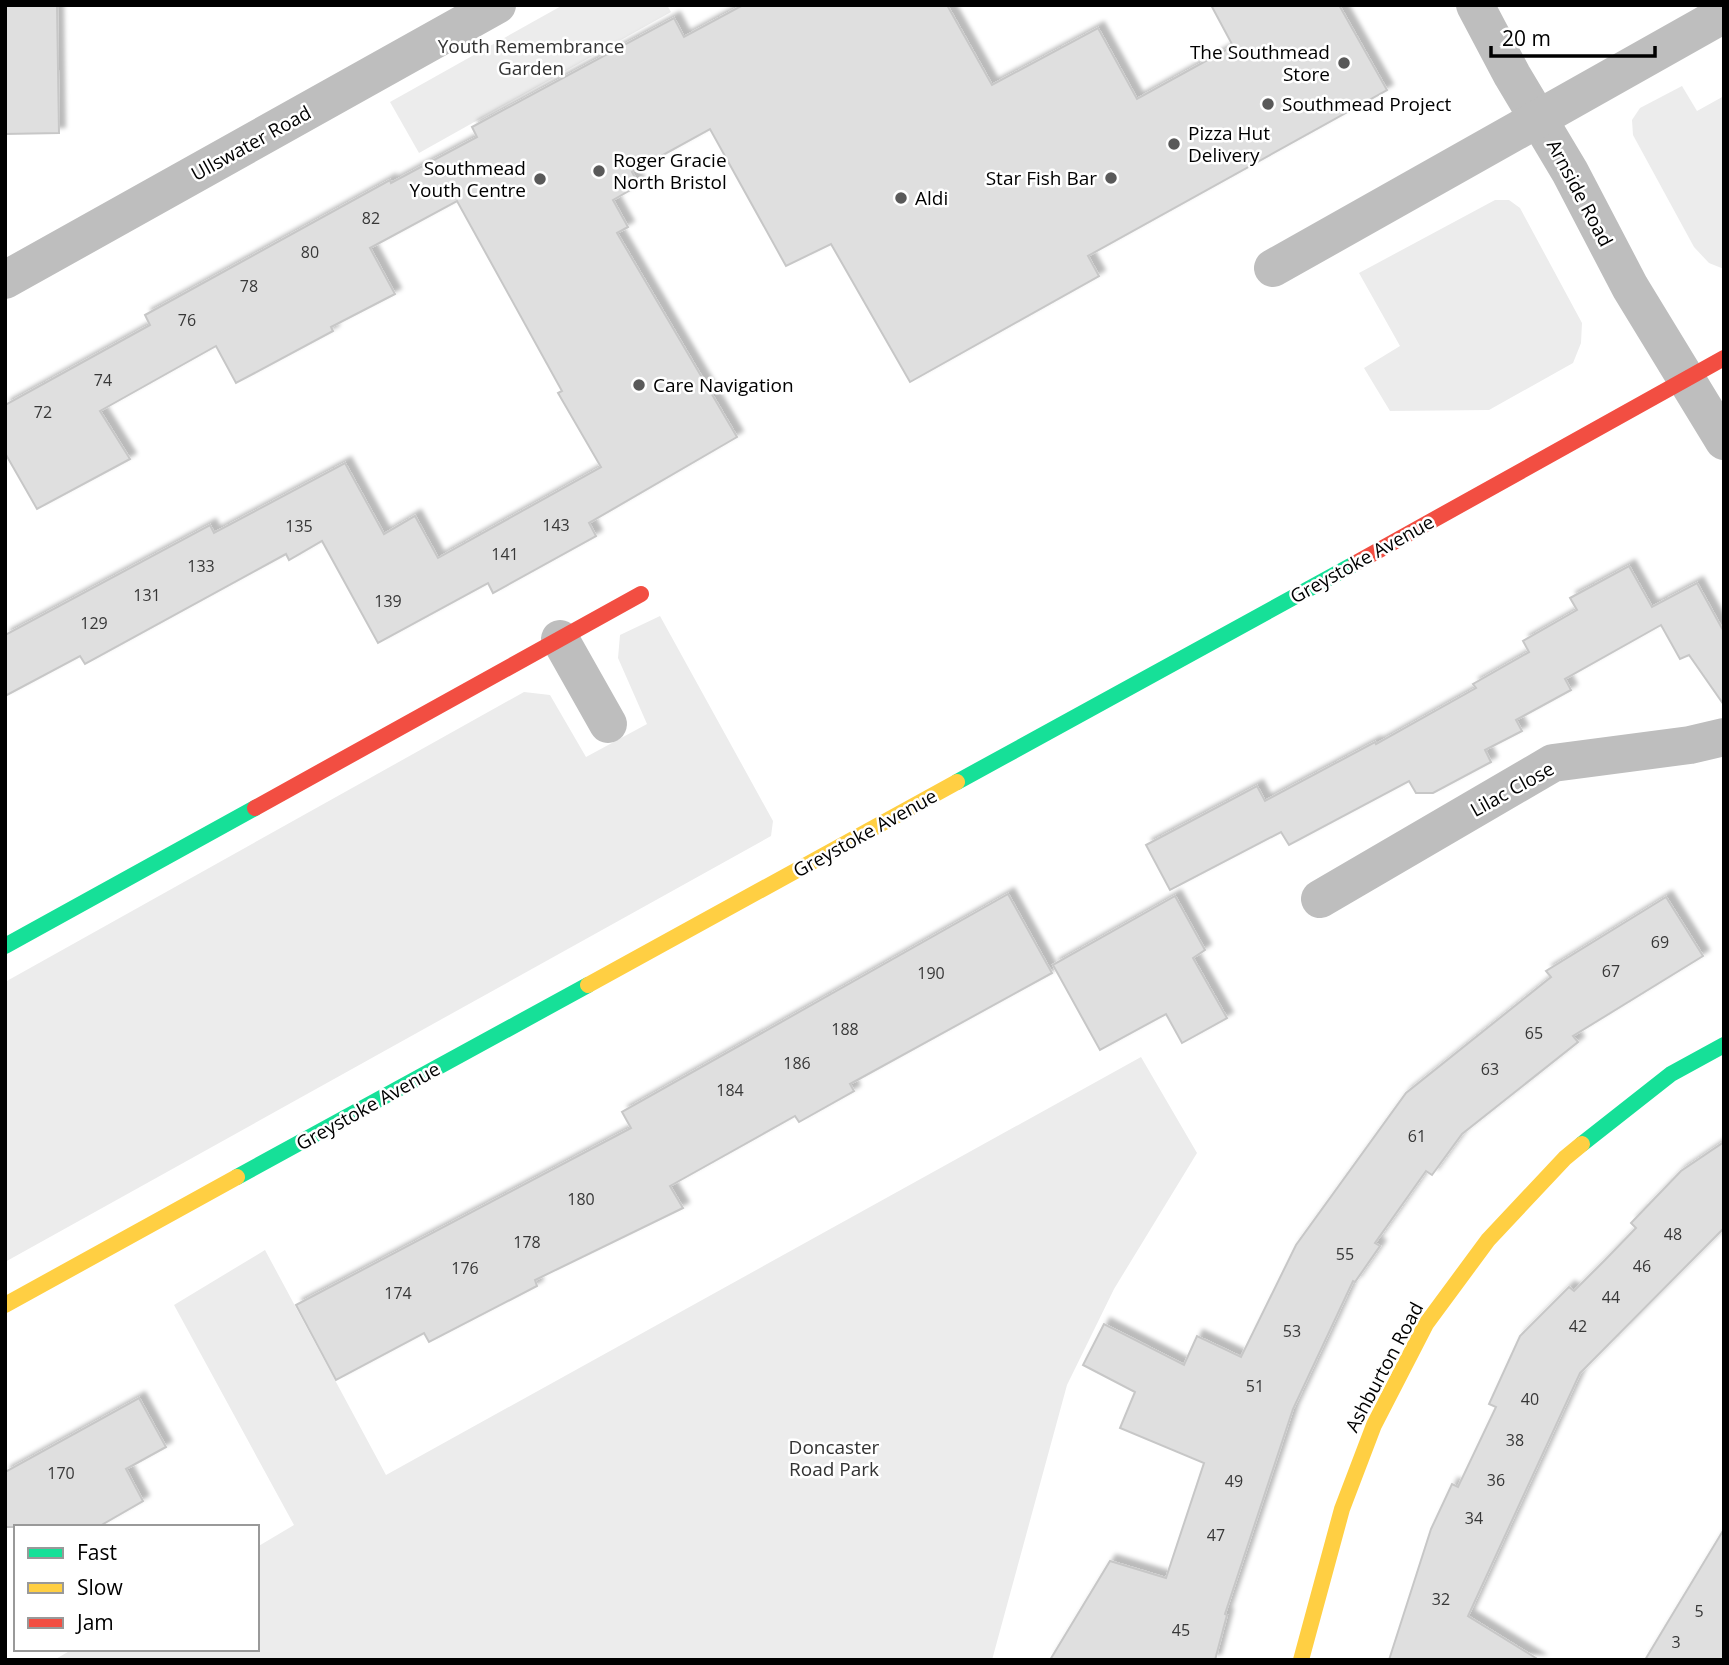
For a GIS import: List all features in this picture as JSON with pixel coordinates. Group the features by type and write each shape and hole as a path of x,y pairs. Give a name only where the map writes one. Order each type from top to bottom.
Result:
{"street":[{"name":"Ullswater Road","path":"5,280 497,5"},
{"name":"Arnside Road","path":"1475,5 1570,172 1630,287 1724,442"},
{"path":"1273,268 1724,14"},
{"name":"Greystoke Avenue","path":"5,1306 1412,533 1724,358"},
{"path":"5,946 641,594"},
{"path":"560,639 608,724"},
{"name":"Lilac Close","path":"1320,899 1553,763 1690,745 1724,737"},
{"name":"Ashburton Road","path":"1301,1660 1342,1509 1369,1437 1426,1324 1488,1240 1565,1158 1671,1074 1724,1045"}],"green space":[{"name":"Youth Remembrance Garden","path":"563,5 667,5 671,12 419,153 390,102"},
{"path":"1682,86 1697,111 1724,96 1724,269 1709,263 1694,247 1633,135 1632,120 1640,108"},
{"path":"1495,200 1509,200 1520,208 1582,323 1581,343 1573,363 1489,410 1390,411 1364,368 1400,346 1359,273"},
{"path":"660,616 773,821 771,836 5,1262 5,982 524,692 550,695 586,757 647,724 618,658 620,635"},
{"name":"Doncaster Road Park","path":"1141,1057 1197,1153 1114,1289 1067,1385 992,1660 54,1660 70,1651 259,1651 259,1546 294,1525 174,1305 265,1250 386,1475"}],"building":[{"path":"5,5 57,5 59,133 5,134"},
{"path":"743,5 947,5 992,85 1098,28 1137,99 1233,46 1211,5 1339,5 1387,90 1088,256 1099,276 910,382 831,244 786,266 710,129 632,172 639,185 613,200 628,227 617,233 737,437 589,523 596,536 493,593 488,583 378,643 322,541 289,560 286,554 85,664 80,656 5,696 5,635 210,525 214,533 345,463 384,534 415,516 438,558 601,467 558,393 562,391 457,201 370,248 395,294 331,327 333,331 236,383 216,346 100,411 130,459 37,509 5,453 5,405 150,325 145,315 390,180 391,183 477,137 472,127 674,18 684,37"},
{"path":"1629,566 1652,607 1697,583 1724,632 1724,705 1689,655 1680,659 1661,625 1565,679 1571,690 1516,720 1522,731 1485,750 1491,762 1433,793 1416,793 1409,781 1289,845 1281,832 1170,890 1146,845 1257,786 1265,801 1375,742 1376,744 1476,688 1473,684 1529,652 1523,641 1577,610 1570,598"},
{"path":"1008,894 1052,973 850,1084 854,1091 799,1122 795,1116 670,1186 683,1208 535,1280 537,1286 429,1342 424,1333 336,1380 296,1305 631,1128 622,1112"},
{"path":"1175,896 1205,950 1193,958 1227,1018 1182,1043 1166,1014 1100,1050 1053,965"},
{"path":"1666,897 1703,956 1573,1036 1578,1042 1462,1134 1432,1175 1426,1171 1375,1243 1380,1246 1355,1282 1353,1281 1293,1409 1225,1614 1227,1615 1215,1660 1050,1660 1110,1561 1166,1578 1204,1463 1120,1428 1135,1392 1083,1365 1104,1324 1184,1365 1197,1336 1241,1357 1296,1245 1406,1093 1551,977 1546,971"},
{"path":"1724,1142 1724,1228 1580,1373 1468,1616 1539,1660 1389,1660 1431,1529 1452,1484 1458,1487 1496,1407 1489,1404 1520,1336 1569,1287 1574,1291 1605,1260 1636,1228 1631,1223 1681,1171"},
{"path":"139,1398 166,1447 126,1469 143,1501 101,1525 5,1527 5,1472"},
{"path":"1724,1529 1724,1660 1645,1660 1666,1625"}],"traffic: fast":[{"path":"957,782 1356,563"},
{"path":"5,946 255,808"},
{"path":"237,1177 588,985"},
{"path":"1582,1144 1671,1074 1724,1045"}],"traffic: slow":[{"path":"588,985 957,782"},
{"path":"1301,1660 1342,1509 1374,1425 1426,1324 1488,1240 1565,1158 1582,1144"},
{"path":"5,1305 237,1177"}],"traffic: jam":[{"path":"1356,563 1724,358"},
{"path":"255,808 641,594"}],"place":[{"name":"The Southmead Store","path":"1344,63"},
{"name":"Southmead Project","path":"1268,104"},
{"name":"Pizza Hut Delivery","path":"1174,144"},
{"name":"Roger Gracie North Bristol","path":"599,171"},
{"name":"Star Fish Bar","path":"1111,178"},
{"name":"Southmead Youth Centre","path":"540,179"},
{"name":"Aldi","path":"901,198"},
{"name":"Care Navigation","path":"639,385"}]}
